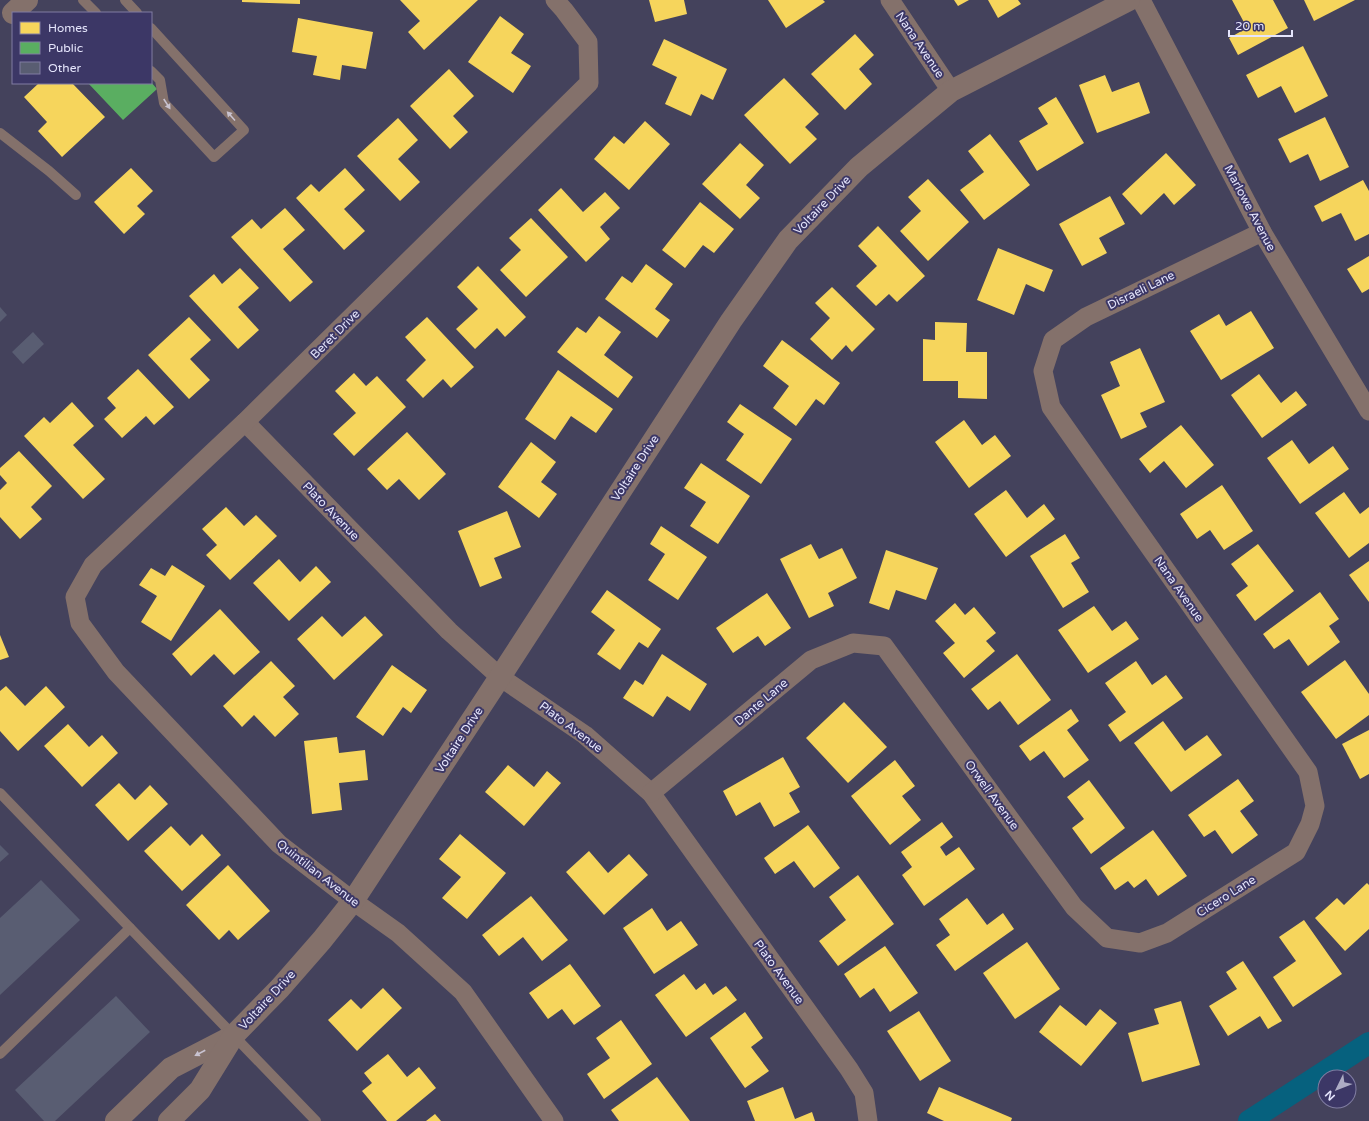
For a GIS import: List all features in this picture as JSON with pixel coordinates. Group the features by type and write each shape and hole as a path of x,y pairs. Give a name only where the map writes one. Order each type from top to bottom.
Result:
{"street":[{"path":"14,12 27,0"},
{"name":"Beret Drive","path":"80,623 75,597 93,565 245,422 588,83 588,42 555,0"},
{"name":"Nana Avenue","path":"890,0 951,91"},
{"name":"Voltaire Drive","path":"169,1121 200,1090 234,1035 280,988 353,900 731,321 788,240 859,167 951,91 1129,0"},
{"name":"Marlowe Avenue","path":"1141,0 1262,232 1369,411"},
{"path":"0,26 12,14"},
{"name":"Disraeli Lane","path":"1043,371 1053,340 1086,317 1262,232"},
{"name":"Nana Avenue","path":"1043,371 1051,407 1308,772 1315,806"},
{"name":"Plato Avenue","path":"245,422 449,631 500,677 585,734 651,793 849,1069 864,1093 868,1121"},
{"name":"Quintilian Avenue","path":"80,623 116,672 279,844 398,933 463,992 554,1121"},
{"name":"Dante Lane","path":"651,793 811,660 853,643 884,646"},
{"name":"Orwell Avenue","path":"884,646 1074,907 1107,938"},
{"name":"Cicero Lane","path":"1107,938 1140,943 1167,933 1296,852 1310,824 1315,806"},
{"name":"Voltaire Drive","path":"116,1121 171,1068 234,1035"}],"lane":[{"path":"83,0 95,12"},
{"path":"125,0 136,12"},
{"path":"152,29 244,130 214,157 164,103 160,80 152,72"},
{"path":"0,133 49,171 76,195"},
{"path":"0,793 316,1121"},
{"path":"0,1054 130,928"}],"building: Homes":[{"path":"242,0 300,0 300,4 242,2"},
{"path":"400,0 478,0 424,50 408,32 420,21"},
{"path":"649,0 684,0 687,14 655,22"},
{"path":"768,0 823,0 825,2 786,28"},
{"path":"954,0 969,0 958,6"},
{"path":"988,0 1018,0 1021,4 998,18"},
{"path":"1232,0 1273,0 1288,28 1238,55 1229,38 1247,28"},
{"path":"1304,0 1355,0 1314,21"},
{"path":"500,16 524,34 511,53 531,66 513,93 468,62"},
{"path":"298,18 373,32 366,69 342,65 340,80 313,75 317,56 292,52"},
{"path":"855,34 874,55 859,69 872,84 845,110 811,74"},
{"path":"664,39 727,69 713,100 701,94 691,116 665,104 677,77 652,65"},
{"path":"1303,46 1328,96 1295,113 1281,86 1258,98 1246,75"},
{"path":"449,69 474,96 453,116 468,132 450,149 410,106"},
{"path":"1105,75 1112,92 1139,82 1150,113 1097,133 1079,85"},
{"path":"784,78 819,114 805,127 817,139 790,164 744,115"},
{"path":"38,84 73,84 105,117 62,157 38,131 47,122 24,97"},
{"path":"1056,97 1084,143 1037,171 1019,141 1048,124 1038,108"},
{"path":"1325,117 1349,167 1320,181 1308,154 1290,163 1278,139"},
{"path":"398,118 418,140 398,159 420,182 400,201 357,156"},
{"path":"645,121 670,144 629,190 594,159 614,136 624,144"},
{"path":"990,134 1030,185 984,220 960,190 984,172 968,151"},
{"path":"740,143 764,165 746,185 760,198 740,219 702,184"},
{"path":"1166,153 1196,185 1174,205 1164,193 1141,215 1122,194"},
{"path":"131,168 153,191 137,206 145,214 124,234 94,202"},
{"path":"345,168 365,190 344,209 365,231 344,250 296,198 311,184 319,192"},
{"path":"928,179 969,222 928,261 900,231 921,211 908,197"},
{"path":"1363,180 1369,191 1369,234 1355,241 1341,213 1322,222 1314,206"},
{"path":"561,188 583,212 605,192 620,208 600,227 610,239 586,262 538,210"},
{"path":"1110,196 1125,224 1099,238 1107,253 1082,266 1059,224"},
{"path":"700,202 734,229 714,253 703,245 685,268 662,250"},
{"path":"285,208 305,230 283,249 313,282 290,302 231,237 252,219 261,229"},
{"path":"531,218 568,257 526,297 500,270 521,250 509,238"},
{"path":"878,226 925,276 897,302 889,294 876,306 856,286 877,266 858,246"},
{"path":"998,248 1053,270 1044,292 1026,284 1014,315 977,300"},
{"path":"1369,256 1369,289 1362,293 1347,269"},
{"path":"646,264 673,284 655,309 670,320 657,338 605,299 622,276 632,283"},
{"path":"478,266 526,317 505,337 497,328 475,349 456,329 478,309 457,287"},
{"path":"240,268 259,288 238,307 259,330 238,349 189,296 214,274 222,284"},
{"path":"832,287 875,329 852,352 846,345 832,360 810,339 830,318 815,303"},
{"path":"1251,311 1274,348 1221,380 1190,331 1219,314 1226,326"},
{"path":"599,316 621,332 604,355 633,377 618,398 557,352 577,327 586,333"},
{"path":"189,317 211,340 190,359 210,380 189,399 148,355"},
{"path":"427,317 474,367 451,388 443,379 423,398 406,380 426,360 405,337"},
{"path":"935,322 967,323 966,352 987,352 987,399 958,398 958,381 923,381 923,339 935,340"},
{"path":"782,340 840,383 824,405 816,399 796,426 773,408 789,386 763,366"},
{"path":"1140,348 1165,402 1140,413 1147,427 1121,439 1101,395 1120,386 1110,362"},
{"path":"138,369 174,407 154,425 146,416 122,438 104,419 116,408 107,398"},
{"path":"558,370 613,409 596,433 571,416 555,440 525,419"},
{"path":"354,373 366,386 377,376 406,407 354,456 333,434 356,413 335,391"},
{"path":"1259,374 1281,403 1296,391 1307,405 1262,438 1231,395"},
{"path":"72,402 94,426 73,445 105,479 83,499 24,436 44,417 50,423"},
{"path":"740,404 792,439 761,484 726,460 744,434 727,422"},
{"path":"964,420 982,445 995,435 1011,456 969,488 935,442"},
{"path":"1181,425 1214,465 1186,488 1164,461 1150,473 1139,459"},
{"path":"407,432 446,474 419,500 399,479 387,490 367,469"},
{"path":"1292,440 1309,464 1333,446 1349,469 1300,504 1267,458"},
{"path":"531,442 556,462 541,482 557,494 539,518 498,487"},
{"path":"19,451 52,486 31,507 42,519 20,539 0,517 0,490 7,483 0,475 0,468"},
{"path":"701,463 750,496 718,544 690,526 706,502 684,488"},
{"path":"1222,485 1253,531 1224,550 1210,530 1197,539 1180,514"},
{"path":"1006,490 1027,518 1044,504 1055,519 1006,557 974,514"},
{"path":"1344,492 1360,514 1369,507 1369,543 1349,558 1315,513"},
{"path":"226,507 244,526 256,515 277,536 230,580 206,555 217,545 202,529"},
{"path":"507,511 521,547 494,558 502,578 480,587 458,531"},
{"path":"661,526 707,557 678,600 648,580 665,554 650,544"},
{"path":"1065,534 1080,558 1071,563 1089,592 1063,608 1030,556"},
{"path":"811,544 819,559 842,548 857,578 828,593 834,606 809,618 780,559"},
{"path":"1258,544 1294,591 1255,621 1236,595 1248,586 1231,564"},
{"path":"886,550 938,568 926,600 896,590 889,610 869,603"},
{"path":"279,559 300,582 316,566 331,582 289,621 253,583"},
{"path":"1369,561 1369,602 1349,575"},
{"path":"172,565 205,586 171,641 141,622 157,596 139,585 151,568 165,576"},
{"path":"607,590 661,629 648,648 639,642 620,670 597,654 615,630 591,612"},
{"path":"1320,592 1339,619 1329,626 1340,642 1308,666 1289,639 1274,649 1263,634"},
{"path":"767,593 791,628 765,646 758,636 733,653 716,628"},
{"path":"955,603 965,615 974,607 996,633 986,641 995,651 964,678 943,653 955,643 935,621"},
{"path":"1094,606 1112,631 1126,621 1139,639 1088,673 1058,630"},
{"path":"220,609 260,652 234,675 214,654 191,676 172,654"},
{"path":"322,616 342,637 365,616 383,635 334,680 297,639"},
{"path":"0,635 9,657 0,660"},
{"path":"662,654 707,684 690,711 667,696 653,717 623,698 635,680 643,685"},
{"path":"1017,654 1051,700 1018,725 1000,701 988,710 971,689"},
{"path":"1345,660 1369,694 1369,715 1336,739 1301,692"},
{"path":"271,661 295,686 283,697 299,714 275,737 254,715 242,727 223,706"},
{"path":"1136,661 1152,685 1166,675 1183,698 1120,742 1108,725 1126,712 1105,683"},
{"path":"392,665 427,690 411,713 403,707 383,736 356,717"},
{"path":"6,686 25,706 46,686 65,707 18,751 0,731 0,691"},
{"path":"844,702 887,747 848,783 806,738"},
{"path":"1071,709 1079,721 1067,730 1089,760 1064,778 1044,751 1030,761 1019,746"},
{"path":"1163,721 1185,751 1207,735 1222,755 1171,792 1134,743"},
{"path":"68,724 89,747 102,735 118,753 82,787 44,746"},
{"path":"1369,730 1369,774 1360,779 1342,744"},
{"path":"337,737 339,753 365,750 368,780 339,783 342,810 312,814 304,741"},
{"path":"783,757 800,787 789,793 800,812 774,827 760,802 736,816 723,791"},
{"path":"895,760 915,786 902,796 921,820 890,845 851,796"},
{"path":"508,765 534,787 547,771 561,783 524,826 485,792"},
{"path":"1238,779 1254,801 1240,811 1258,835 1232,854 1215,830 1204,837 1188,815"},
{"path":"1089,780 1125,828 1091,854 1072,828 1084,819 1067,797"},
{"path":"119,783 135,800 150,785 168,804 128,841 95,805"},
{"path":"942,822 953,837 940,847 946,856 959,847 975,869 924,906 902,875 912,867 901,852"},
{"path":"808,825 840,868 814,888 794,861 775,874 764,858"},
{"path":"171,826 190,846 202,834 221,855 182,891 144,851"},
{"path":"1153,830 1187,876 1158,896 1146,879 1134,888 1128,881 1115,890 1100,868"},
{"path":"460,834 506,873 467,919 442,898 461,877 439,859"},
{"path":"589,851 608,873 629,854 648,875 604,915 566,872"},
{"path":"228,865 270,911 238,940 229,930 219,940 186,905"},
{"path":"858,875 894,924 838,966 819,941 846,920 829,897"},
{"path":"1367,883 1369,885 1369,929 1345,951 1315,918 1337,898 1344,905"},
{"path":"531,896 568,940 542,961 523,937 499,956 482,935"},
{"path":"967,898 987,925 1003,913 1014,929 955,971 936,945 950,935 939,919"},
{"path":"652,908 667,931 681,921 698,945 654,974 623,928"},
{"path":"1304,920 1342,974 1293,1007 1273,977 1296,961 1279,937"},
{"path":"1027,942 1060,989 1015,1019 983,973"},
{"path":"885,946 918,993 890,1012 874,988 860,998 844,974"},
{"path":"1243,961 1282,1021 1268,1029 1260,1016 1228,1036 1209,1006 1237,989 1226,972"},
{"path":"570,964 601,1006 574,1025 562,1009 548,1019 529,993"},
{"path":"684,974 696,990 705,983 713,995 726,986 737,1000 686,1037 655,995"},
{"path":"383,988 402,1008 357,1051 328,1020 351,999 361,1009"},
{"path":"1181,1001 1200,1065 1142,1082 1128,1033 1159,1024 1154,1009"},
{"path":"1060,1005 1086,1026 1100,1009 1117,1023 1081,1066 1039,1032"},
{"path":"919,1011 951,1061 920,1081 887,1031"},
{"path":"745,1012 763,1038 751,1047 769,1071 745,1088 710,1038"},
{"path":"621,1020 652,1064 604,1099 587,1074 610,1058 596,1038"},
{"path":"388,1054 407,1077 419,1067 436,1088 396,1121 387,1121 362,1091 372,1083 364,1073"},
{"path":"657,1077 690,1121 619,1121 611,1110"},
{"path":"783,1087 795,1119 812,1112 815,1121 755,1121 747,1101"},
{"path":"939,1087 1012,1118 1011,1121 944,1121 927,1113"},
{"path":"435,1114 441,1121 426,1121"}],"building: Public":[{"path":"152,83 157,89 123,120 89,84"}],"building: Other":[{"path":"0,307 7,315 0,322"},
{"path":"33,332 44,344 23,364 12,352"},
{"path":"0,845 9,854 0,862"},
{"path":"41,880 80,920 0,995 0,918"},
{"path":"116,996 150,1032 55,1121 44,1121 15,1090"}],"waterway":[{"path":"1249,1121 1369,1043"}]}
